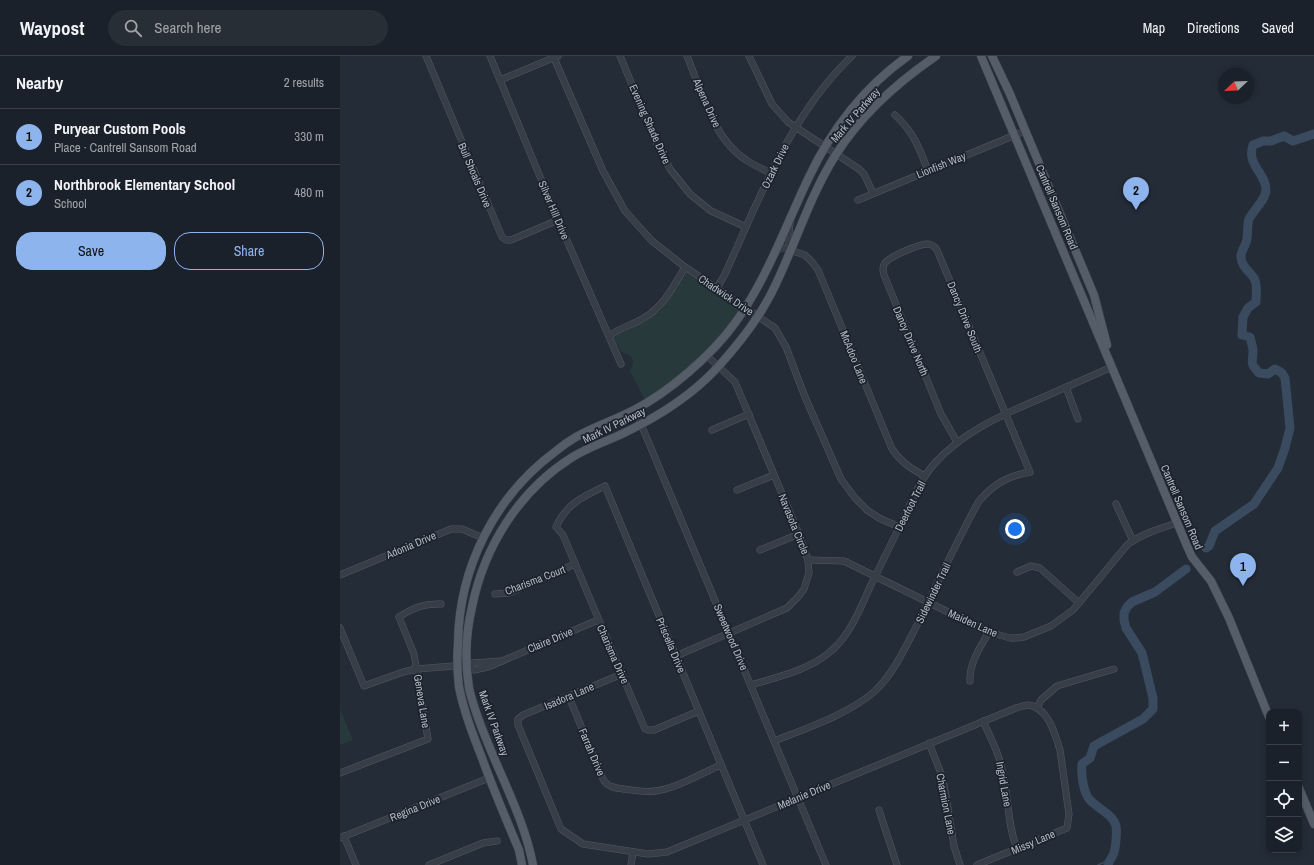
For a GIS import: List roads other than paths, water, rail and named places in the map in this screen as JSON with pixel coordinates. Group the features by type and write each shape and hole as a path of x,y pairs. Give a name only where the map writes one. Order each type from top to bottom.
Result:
{"main road":[{"name":"Mark IV Parkway","path":"522,865 519,850 489,778 467,719 459,685 457,666 458,632 462,598 468,574 483,538 498,511 518,484 541,462 574,438 635,410 665,392 724,338 746,308 777,250 809,176 825,146 863,95 879,79 908,56"},
{"name":"Mark IV Parkway","path":"533,865 516,810 475,711 469,686 467,666 471,610 477,583 487,557 502,530 525,496 549,474 571,458 667,410 701,384 718,367 748,330 770,296 824,175 836,154 870,113 895,88 916,70 936,56"},
{"name":"Cantrell Sansom Road","path":"981,56 1177,523 1192,557 1211,581 1229,618 1266,710"},
{"name":"Cantrell Sansom Road","path":"992,56 1092,291 1100,314 1112,367"},
{"path":"1040,195 1050,190"},
{"path":"1082,296 1092,291"},
{"path":"1302,795 1314,824"}],"street":[{"name":"Bull Shoals Drive","path":"426,56 502,237 506,240 511,240 558,220"},
{"name":"Silver Hill Drive","path":"490,56 558,220 621,364"},
{"name":"Evening Shade Drive","path":"620,56 656,142 670,169 690,194 711,211 746,227"},
{"name":"Alpena Drive","path":"686,56 720,133 735,151 745,160 771,173"},
{"path":"749,56 772,104 788,122 859,169 864,174 873,193"},
{"name":"Ozark Drive","path":"717,288 725,274 771,173 795,127 824,86 852,56"},
{"path":"500,80 556,57"},
{"name":"Chadwick Drive","path":"556,57 603,172 625,211 652,241 685,267 758,315 775,328 779,333 840,479 846,488 867,510 879,518 899,527"},
{"path":"895,115 905,124 917,144 928,171"},
{"name":"Lionfish Way","path":"858,200 1025,131"},
{"path":"790,219 788,241 790,251"},
{"name":"Dancy Drive South","path":"908,250 927,244 934,246 937,250 1005,414"},
{"name":"McAdoo Lane","path":"777,250 783,248 805,255 818,270 892,449 901,461 910,469 925,476"},
{"name":"Dancy Drive North","path":"908,250 885,262 882,268 941,414 957,442"},
{"path":"609,336 642,320 657,309 669,295 685,267"},
{"name":"Navasota Circle","path":"676,656 787,608 794,602 804,589 809,572 808,560 799,534 735,382 706,356"},
{"name":"Deerfoot Trail","path":"751,685 784,675 808,665 830,652 844,636 856,616 925,476 934,464 957,442 1005,414 1112,367"},
{"path":"1066,387 1078,419"},
{"name":"Sweetwood Drive","path":"635,410 826,865"},
{"path":"712,430 749,414"},
{"name":"Sidewinder Trail","path":"774,741 850,708 874,691 883,683 891,672 929,602 979,501 996,484 1011,476 1030,472 1005,414"},
{"path":"737,490 774,475"},
{"name":"Priscella Drive","path":"556,527 561,516 579,499 605,486 763,865"},
{"path":"1116,504 1133,540"},
{"name":"Maiden Lane","path":"808,560 844,561 989,632 1010,638 1024,637 1051,626 1073,610 1133,540 1161,527 1177,523"},
{"name":"Charisma Drive","path":"556,527 563,535 645,729 654,730 699,711"},
{"name":"Adonia Drive","path":"340,575 451,529 462,529 483,538"},
{"path":"760,550 799,534"},
{"name":"Charisma Court","path":"495,594 509,593 575,564"},
{"path":"1016,572 1032,566 1040,568 1080,603"},
{"name":"Geneva Lane","path":"340,773 428,739 414,654 399,617 412,609 429,603 440,604"},
{"name":"Claire Drive","path":"340,628 364,686 416,669 467,666 473,663 502,661 598,620"},
{"path":"970,681 970,674 978,652 989,632"},
{"path":"1037,708 1041,700 1057,686 1114,669"},
{"name":"Isadora Lane","path":"518,719 622,674"},
{"name":"Farrah Drive","path":"569,697 603,779 610,787 656,791 674,786 721,765"},
{"name":"Melanie Drive","path":"518,719 518,725 561,829 583,844 648,854 667,852 1016,708 1027,705 1037,708"},
{"name":"Missy Lane","path":"976,865 1067,828 1069,814 1060,750 1046,715 1037,708"},
{"name":"Ingrid Lane","path":"983,721 997,751 1001,765 1010,828 1017,849"},
{"name":"Charmion Lane","path":"929,743 942,776 954,846 960,865"},
{"name":"Regina Drive","path":"342,837 489,778"},
{"path":"879,810 897,865"},
{"path":"342,837 356,865"},
{"path":"429,865 483,844 497,841"},
{"path":"631,865 633,852"}],"waterway":[{"path":"1206,548 1209,546 1215,531 1254,504 1278,468 1290,428 1285,378 1282,373 1275,369 1268,374 1259,373 1253,365 1253,349 1250,337 1242,335 1243,317 1248,308 1256,302 1256,284 1254,278 1243,265 1241,255 1247,240 1249,219 1262,201 1266,190 1263,179 1252,158 1253,145 1284,136 1293,141 1314,134"},
{"path":"1108,865 1114,851 1116,826 1112,818 1093,803 1088,797 1083,783 1082,764 1090,758 1094,746 1143,719 1153,709 1153,698 1142,653 1126,628 1124,613 1132,602 1155,592 1186,569"},
{"path":"1098,865 1109,860"}],"place":[{"name":"Northbrook Elementary School","path":"1136,210"},
{"name":"Puryear Custom Pools","path":"1243,586"}]}
